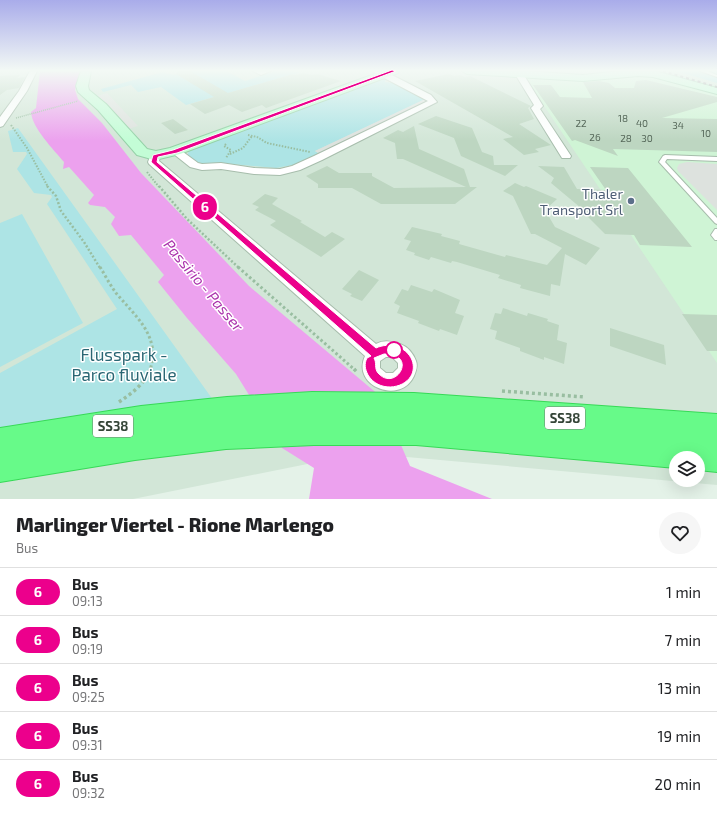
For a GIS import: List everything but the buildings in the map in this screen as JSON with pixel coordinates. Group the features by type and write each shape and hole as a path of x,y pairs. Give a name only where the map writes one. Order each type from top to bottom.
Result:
{"highway":[{"name":"SS38","path":"0,445 141,422 227,413 312,408 415,418 717,455"},
{"name":"SS38","path":"0,465 134,443 226,433 314,429 415,418 717,430"}],"street":[{"path":"0,124 21,94"},
{"path":"87,94 102,106 142,152 155,156 175,151 324,94"},
{"path":"175,151 194,165 202,167 218,166 280,172 296,168 318,158 433,102 423,94"},
{"path":"532,94 539,106 535,108 566,156"},
{"path":"155,156 154,162 375,354"}],"lane":[{"path":"717,159 665,157 662,162 717,222"},
{"path":"717,231 714,235 717,238"}],"path":[{"path":"14,118 83,99"},
{"path":"8,121 27,148 39,171 56,196 61,210 84,242 114,291 140,320 149,334 153,352 153,360 148,376 137,389 118,403"},
{"path":"243,134 257,137 266,143 287,148 307,150 318,158"},
{"path":"218,166 220,160 238,152 252,136"},
{"path":"229,155 231,150 224,146 231,140"}],"shaded area":[{"path":"0,94 717,94 717,485 705,484 705,451 669,451 669,481 362,453 133,499 0,499"},
{"path":"108,94 138,126 125,130 97,96"},
{"path":"536,94 717,94 717,363"},
{"path":"425,99 429,101 320,154 315,151"},
{"path":"687,162 717,164 717,210 678,171 677,168 679,164"}],"green space":[{"path":"171,94 223,94 186,105"},
{"path":"339,94 416,94 426,99 315,151 320,154 298,164 276,168 221,163 204,164 194,161 188,156 191,148"},
{"name":"Flusspark - Parco fluviale","path":"18,128 216,404 0,434 0,373 117,309 47,204 52,197 51,195 34,193 17,169 27,154 26,152 13,152 8,131"},
{"path":"22,214 83,323 0,367 0,223"}],"water":[{"name":"Passirio - Passer","path":"37,94 76,94 78,99 102,123 141,173 249,286 380,396 410,466 492,499 309,499 314,468 282,448 236,374 158,282 164,275 131,235 119,236 111,224 115,217 105,207 90,205 88,203 94,195 69,167 63,169 64,162 49,145 35,125 31,112 36,108"}],"bus line":[{"name":"6","path":"330,94 175,151 155,156 154,162 375,354 383,349 393,349 402,354 407,362 408,370 403,378 394,383 383,382 375,377 370,369 370,361"}],"place":[{"name":"Thaler Transport Srl","path":"631,201"}]}
